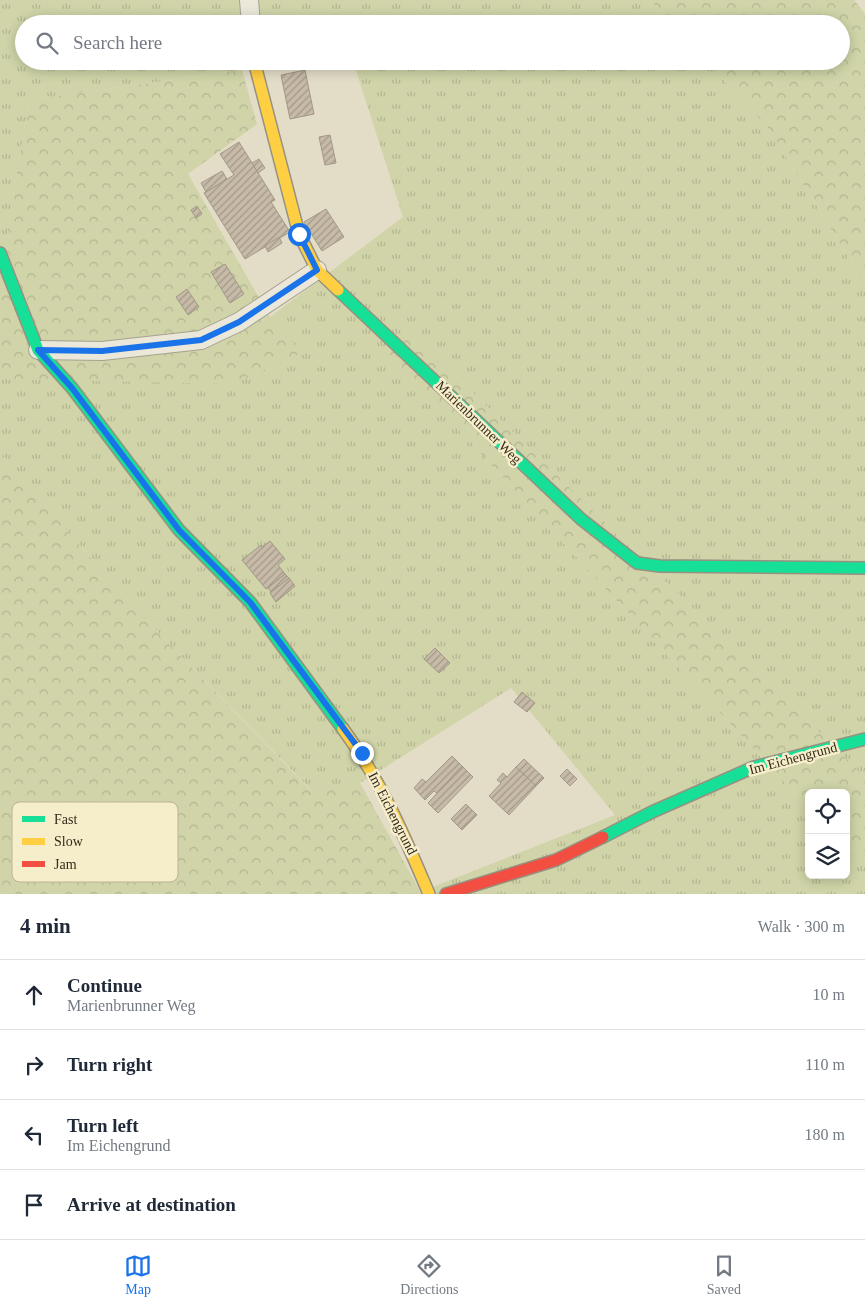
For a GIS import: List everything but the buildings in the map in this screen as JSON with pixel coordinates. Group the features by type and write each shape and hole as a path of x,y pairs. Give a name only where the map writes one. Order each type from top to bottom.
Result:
{"street":[{"path":"249,0 250,15"},
{"name":"Marienbrunner Weg","path":"256,70 299,234 317,270 581,519 637,563 660,566 865,568"},
{"name":"Im Eichengrund","path":"0,254 38,350 72,388 179,530 250,602 356,745 401,828 429,894"},
{"path":"38,350 102,351 201,340 239,322 317,270"},
{"name":"Im Eichengrund","path":"446,894 556,860 652,812 754,767 865,738"}],"green space":[{"path":"0,0 650,0 664,15 15,15 15,70 242,70 29,100 0,276"},
{"path":"650,0 854,0 865,14 865,284 769,129 714,70 850,70 850,15 664,15"},
{"path":"242,70 257,124 188,174 270,317 301,353 234,384 0,379 0,276 29,100"},
{"path":"356,70 714,70 769,129 865,284 865,777 412,333 389,354 805,805 805,879 850,879 850,845 865,858 865,894 415,894 615,815 511,688 360,783 312,791 128,601 0,453 0,379 45,378 300,354 270,317 403,217"},
{"path":"412,333 865,777 865,858 850,845 850,789 805,789 805,805 389,354"},
{"path":"0,453 128,601 311,791 360,783 420,891 415,894 0,894"}],"traffic: fast":[{"path":"0,253 38,350 72,388 179,530 250,602 343,729"},
{"path":"338,290 581,519 637,563 660,566 865,568"},
{"path":"603,837 652,812 754,767 865,739"}],"traffic: slow":[{"path":"256,70 299,234 317,270 338,290"},
{"path":"343,729 380,788 429,894"}],"traffic: jam":[{"path":"446,894 556,860 603,837"}],"route":[{"path":"299,234 317,270 239,322 201,340 102,351 38,350 72,388 179,530 250,602 362,753"}]}
